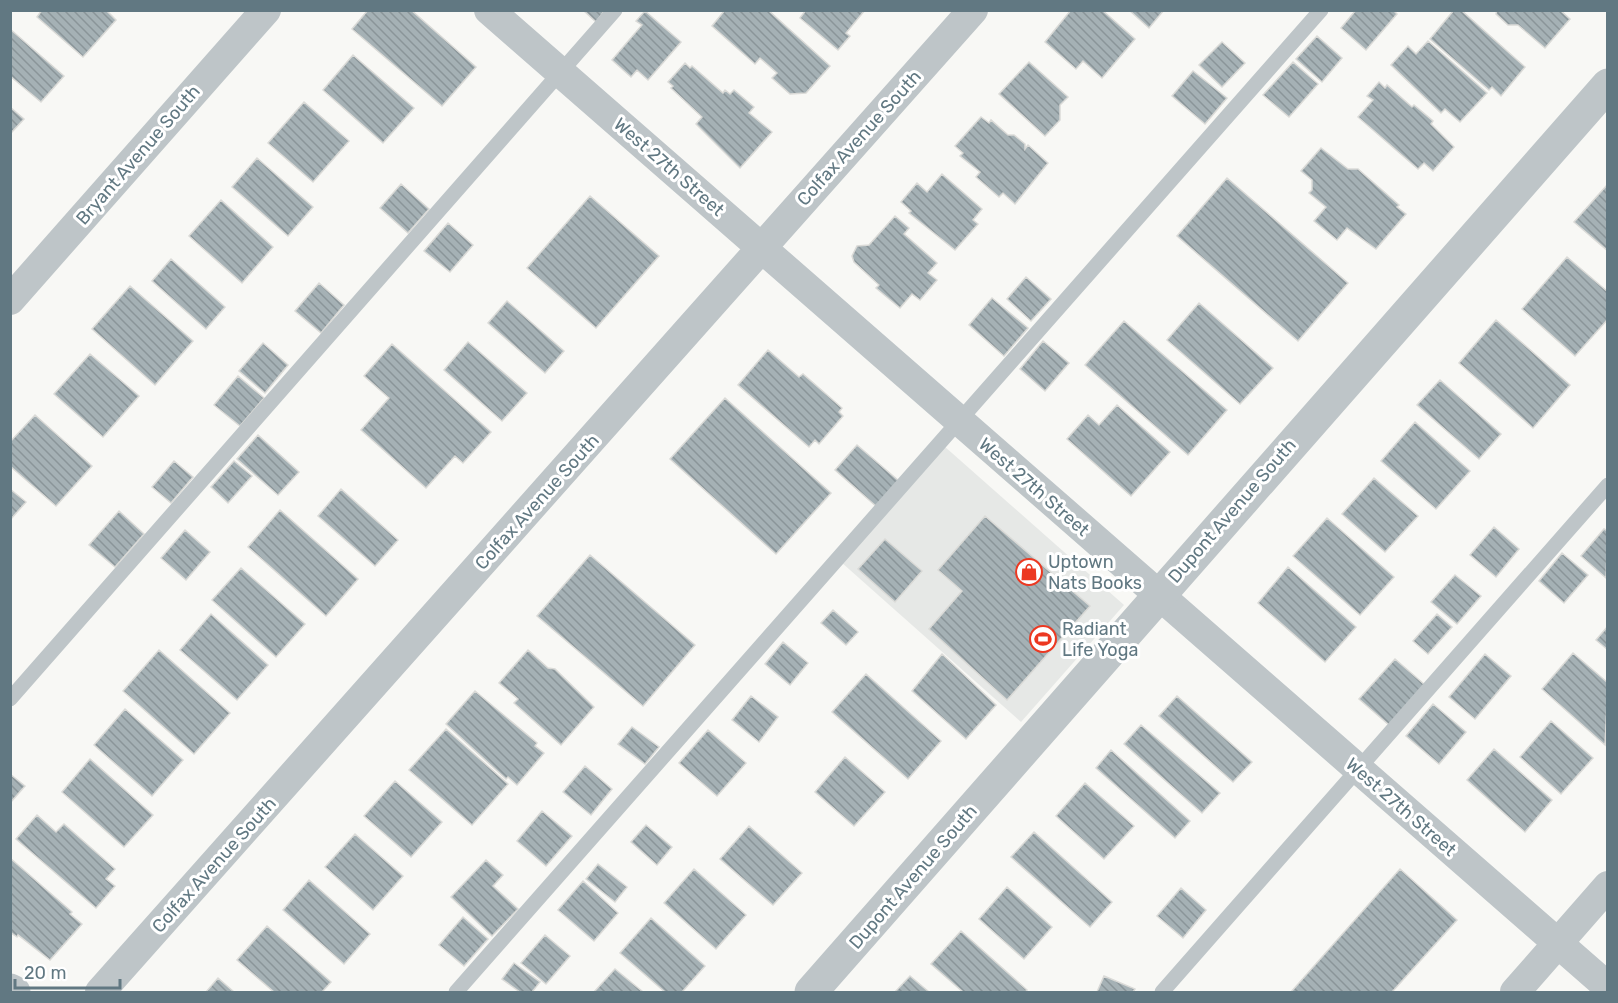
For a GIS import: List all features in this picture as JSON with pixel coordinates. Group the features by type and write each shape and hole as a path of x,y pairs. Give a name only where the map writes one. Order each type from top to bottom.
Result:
{"street":[{"name":"Bryant Avenue South","path":"10,300 266,10"},
{"name":"West 27th Street","path":"489,10 1608,987"},
{"name":"Colfax Avenue South","path":"100,993 973,10"},
{"name":"Dupont Avenue South","path":"812,993 1158,595 1608,85"},
{"path":"1515,993 1608,886"}],"lane":[{"path":"10,699 482,173 561,73 615,10"},
{"path":"456,993 1321,10"},
{"path":"1162,993 1608,484"}],"shaded area":[{"path":"944,446 1124,605 1021,722 841,562"}],"building":[{"path":"42,10 106,10 116,20 83,57 37,17"},
{"path":"368,10 411,10 476,67 442,106 352,29"},
{"path":"583,10 605,10 596,22"},
{"path":"725,10 768,10 830,66 806,93 790,94 772,78 777,73 760,58 755,64 712,26"},
{"path":"806,10 865,10 846,33 850,36 838,50 800,18"},
{"path":"1071,10 1102,10 1135,39 1102,78 1083,61 1076,69 1045,42"},
{"path":"1129,10 1164,10 1149,28"},
{"path":"1356,10 1393,10 1397,14 1366,50 1341,28"},
{"path":"1454,10 1461,10 1525,67 1501,96 1492,87 1489,90 1430,39"},
{"path":"1497,10 1560,10 1570,19 1545,48 1518,25 1508,25 1496,14"},
{"path":"645,11 681,42 648,80 637,70 631,77 612,60 642,25 636,21"},
{"path":"10,29 64,76 41,102 10,76"},
{"path":"1317,36 1342,58 1322,82 1296,59"},
{"path":"1428,41 1487,93 1460,122 1445,109 1441,113 1391,65 1408,46 1416,54"},
{"path":"1222,42 1245,63 1222,87 1199,65"},
{"path":"353,55 414,108 383,143 323,90"},
{"path":"1029,62 1068,97 1060,105 1060,120 1045,136 999,94"},
{"path":"1293,62 1318,84 1289,117 1263,95"},
{"path":"685,63 690,68 692,66 723,93 725,90 730,94 734,90 754,107 749,113 772,132 740,168 696,124 702,117 671,88 673,86 668,82"},
{"path":"1193,71 1227,98 1205,124 1172,96"},
{"path":"1379,82 1385,88 1387,85 1412,107 1414,105 1433,121 1431,124 1454,147 1433,171 1424,163 1418,169 1358,117 1373,100 1367,96"},
{"path":"304,102 349,141 313,182 268,143"},
{"path":"10,107 24,119 10,134"},
{"path":"981,117 989,123 991,120 1008,135 1014,135 1025,144 1025,149 1028,145 1048,163 1015,204 1003,193 999,197 976,177 980,172 960,156 963,153 955,146"},
{"path":"1321,148 1348,169 1358,169 1406,214 1376,249 1347,228 1337,240 1314,221 1326,207 1309,193 1312,190 1312,180 1301,171"},
{"path":"257,158 313,207 288,236 232,187"},
{"path":"942,174 982,209 973,220 978,224 955,250 909,213 911,211 901,202 917,183 927,192"},
{"path":"1227,178 1348,283 1298,341 1177,236"},
{"path":"401,184 429,209 408,233 380,208"},
{"path":"1608,184 1608,251 1574,222"},
{"path":"590,196 659,256 596,328 527,268"},
{"path":"221,200 273,247 242,283 189,236"},
{"path":"895,216 909,228 904,234 937,263 928,273 937,280 920,300 912,294 900,308 876,288 879,285 854,262 852,256 857,246 869,245"},
{"path":"448,223 473,245 450,272 424,251"},
{"path":"1567,257 1608,292 1608,319 1575,356 1522,309"},
{"path":"171,259 225,307 206,329 152,281"},
{"path":"1026,277 1051,299 1031,321 1007,299"},
{"path":"319,283 344,305 321,333 295,311"},
{"path":"130,286 193,341 155,385 92,329"},
{"path":"992,298 1028,328 1004,356 969,325"},
{"path":"507,301 564,351 545,373 488,323"},
{"path":"1199,303 1273,368 1240,404 1167,340"},
{"path":"1496,320 1570,385 1533,428 1459,363"},
{"path":"1124,321 1227,410 1188,455 1085,365"},
{"path":"1043,341 1069,363 1045,391 1020,369"},
{"path":"468,342 527,393 502,421 444,370"},
{"path":"263,343 288,365 265,393 239,371"},
{"path":"392,344 491,432 463,463 455,456 426,488 361,430 389,398 364,376"},
{"path":"768,350 799,377 803,374 842,408 839,412 843,416 819,444 815,440 809,447 738,385"},
{"path":"90,354 139,396 103,437 54,394"},
{"path":"238,376 264,398 240,426 214,405"},
{"path":"1440,380 1501,434 1479,459 1417,405"},
{"path":"725,398 831,493 776,554 670,459"},
{"path":"1117,405 1170,452 1131,496 1067,439 1088,415 1099,425"},
{"path":"35,415 92,466 56,506 10,466 10,442"},
{"path":"1415,422 1470,471 1436,509 1381,461"},
{"path":"258,435 299,472 278,495 237,459"},
{"path":"857,445 899,481 877,507 835,470"},
{"path":"174,461 193,477 171,503 152,487"},
{"path":"234,461 252,476 228,503 211,487"},
{"path":"1374,478 1418,516 1385,552 1342,514"},
{"path":"10,489 26,502 10,520"},
{"path":"341,489 398,540 375,566 318,516"},
{"path":"280,510 358,579 326,616 248,547"},
{"path":"119,511 144,534 115,567 89,545"},
{"path":"985,516 1090,606 1007,700 929,629 962,591 938,570"},
{"path":"1327,518 1394,577 1360,615 1293,556"},
{"path":"1494,527 1519,549 1496,577 1470,555"},
{"path":"1604,529 1608,531 1606,578 1581,556"},
{"path":"185,530 210,552 186,580 161,558"},
{"path":"885,539 922,571 895,602 858,569"},
{"path":"1562,553 1588,575 1564,603 1539,581"},
{"path":"590,555 695,645 643,706 537,616"},
{"path":"1288,567 1356,627 1325,662 1258,603"},
{"path":"241,568 305,624 276,657 212,600"},
{"path":"1455,575 1481,596 1457,624 1431,602"},
{"path":"833,610 858,632 846,645 821,623"},
{"path":"211,614 268,665 237,700 180,650"},
{"path":"1437,614 1452,627 1428,654 1413,641"},
{"path":"1608,626 1608,650 1596,640"},
{"path":"783,642 808,663 790,685 765,664"},
{"path":"159,650 230,713 194,754 123,691"},
{"path":"528,650 548,668 555,669 594,707 561,745 514,703 518,699 499,683"},
{"path":"1573,653 1608,683 1605,745 1542,689"},
{"path":"942,654 996,705 966,739 912,691"},
{"path":"1485,654 1511,676 1475,719 1449,697"},
{"path":"1395,659 1425,685 1389,725 1359,699"},
{"path":"866,674 941,741 908,779 832,712"},
{"path":"475,691 537,743 535,746 544,753 517,785 508,777 506,779 446,724"},
{"path":"751,696 778,717 759,742 732,720"},
{"path":"1177,696 1252,762 1233,782 1159,716"},
{"path":"1433,704 1466,732 1439,764 1406,736"},
{"path":"125,709 183,760 152,796 94,745"},
{"path":"1551,721 1593,758 1561,794 1520,757"},
{"path":"1141,725 1220,793 1202,813 1124,744"},
{"path":"632,727 659,747 645,764 618,744"},
{"path":"446,729 508,784 472,825 409,770"},
{"path":"708,730 746,763 717,796 679,763"},
{"path":"1494,749 1552,800 1525,832 1467,780"},
{"path":"1111,750 1190,821 1175,838 1096,768"},
{"path":"845,757 885,792 854,826 815,792"},
{"path":"90,759 153,815 124,847 62,792"},
{"path":"585,766 612,789 591,815 563,792"},
{"path":"10,774 25,786 10,803"},
{"path":"395,781 442,822 411,857 364,816"},
{"path":"1085,783 1134,826 1104,859 1056,816"},
{"path":"542,811 572,836 546,866 517,841"},
{"path":"37,815 56,832 64,824 115,869 106,879 115,886 96,908 16,839"},
{"path":"646,825 672,847 657,865 631,842"},
{"path":"749,826 802,873 773,905 720,859"},
{"path":"1034,832 1112,902 1090,927 1011,857"},
{"path":"355,834 403,876 373,910 325,867"},
{"path":"10,858 72,912 70,914 82,924 50,960 18,935 17,937 10,932"},
{"path":"486,860 503,875 493,886 518,909 492,936 451,897"},
{"path":"598,864 627,887 615,902 586,879"},
{"path":"694,869 746,915 716,949 664,903"},
{"path":"1400,869 1457,920 1392,992 1291,992"},
{"path":"309,880 370,934 344,964 283,910"},
{"path":"583,881 618,913 594,941 558,910"},
{"path":"1007,887 1052,927 1024,959 979,919"},
{"path":"1181,888 1206,910 1183,938 1157,916"},
{"path":"463,917 488,939 464,966 439,945"},
{"path":"651,918 705,966 682,992 665,992 620,953"},
{"path":"267,926 331,982 322,992 274,992 237,960"},
{"path":"961,931 1027,990 1025,992 963,992 931,964"},
{"path":"545,935 570,956 546,984 521,963"},
{"path":"514,963 540,982 532,992 520,992 502,979"},
{"path":"615,969 643,992 594,992"},
{"path":"910,976 929,992 895,992"},
{"path":"1104,976 1135,989 1133,992 1097,992"},
{"path":"218,978 234,992 206,992"}],"place":[{"name":"Uptown Nats Books","path":"1029,572"},
{"name":"Radiant Life Yoga","path":"1043,639"}]}
